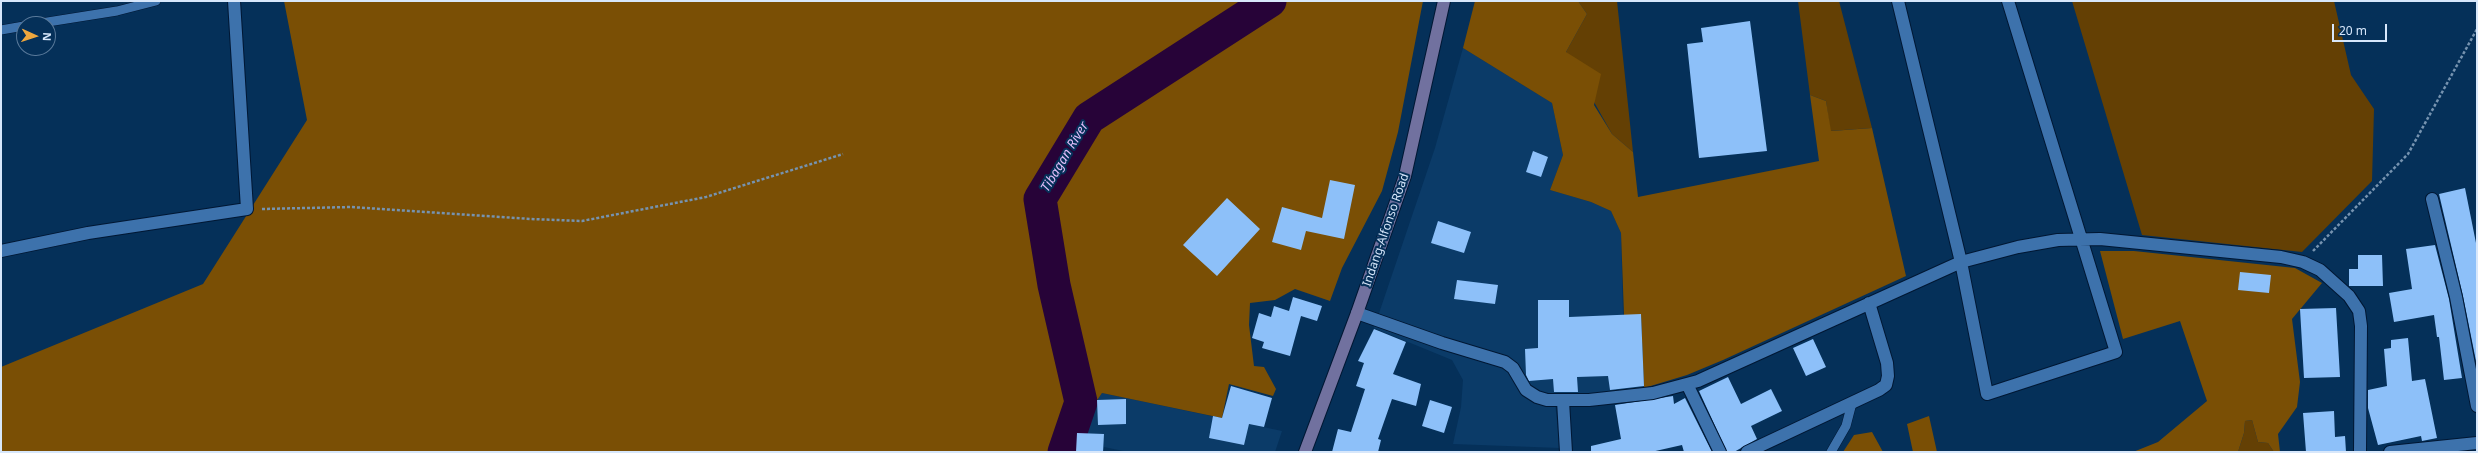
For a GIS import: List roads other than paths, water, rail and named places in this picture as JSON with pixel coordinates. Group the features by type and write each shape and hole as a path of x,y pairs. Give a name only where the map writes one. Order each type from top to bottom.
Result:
{"main road":[{"name":"Indang-Alfonso Road","path":"1305,452 1357,313 1405,176 1444,1"}],"street":[{"path":"1,251 88,233 247,209 234,1"},
{"path":"1898,1 1962,262 1987,394 2116,352 2083,238 2008,1"},
{"path":"2432,199 2456,297 2477,406"},
{"path":"1357,313 1442,343 1502,360 1513,368 1520,382 1529,392 1544,399 1563,401 1633,396 1687,384 1962,262 2018,247 2083,238 2122,240 2247,253 2303,262 2327,276 2344,291 2358,307 2361,321 2360,452"},
{"path":"1747,452 1883,388 1888,376 1869,303"},
{"path":"1687,384 1720,452"},
{"path":"1563,401 1566,452"},
{"path":"2390,452 2443,449 2477,444"}],"lane":[{"path":"56,21 118,11 156,1"},
{"path":"1,30 16,27"},
{"path":"1831,452 1846,426 1852,403"}],"waterway":[{"name":"Tibagan River","path":"1064,452 1081,402 1054,285 1040,199 1089,118 1270,1"}]}
